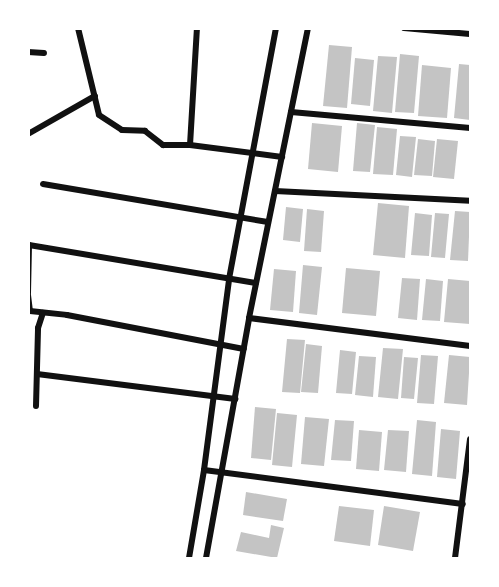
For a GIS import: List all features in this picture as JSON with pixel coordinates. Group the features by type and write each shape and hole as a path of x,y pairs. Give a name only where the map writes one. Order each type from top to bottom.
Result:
{"street":[{"path":"78,28 99,115 122,130 145,131 163,145 190,145 282,157"},
{"path":"190,145 197,28"},
{"path":"189,558 204,470 219,344 276,28"},
{"path":"206,558 249,318 308,28"},
{"path":"404,28 471,34"},
{"path":"28,52 44,53"},
{"path":"28,134 95,96"},
{"path":"291,112 471,128"},
{"path":"43,184 268,222"},
{"path":"275,191 471,201"},
{"path":"244,349 30,311 28,294 30,245 256,283"},
{"path":"36,406 38,328 43,313"},
{"path":"249,318 471,346"},
{"path":"37,374 235,399"},
{"path":"455,558 471,439"},
{"path":"204,470 463,504"}],"building":[{"path":"329,45 352,47 347,108 323,106"},
{"path":"400,54 419,56 414,113 395,112"},
{"path":"378,56 397,57 392,113 373,111"},
{"path":"355,58 374,60 370,106 351,104"},
{"path":"459,64 470,65 470,120 454,118"},
{"path":"422,65 451,68 447,118 418,116"},
{"path":"312,123 342,126 338,172 308,169"},
{"path":"357,123 375,125 370,172 353,171"},
{"path":"377,127 397,129 393,175 373,174"},
{"path":"400,136 416,137 412,177 396,175"},
{"path":"418,139 435,141 432,176 414,175"},
{"path":"437,139 458,141 454,179 433,177"},
{"path":"378,203 409,206 405,258 373,255"},
{"path":"286,207 303,209 300,242 283,240"},
{"path":"307,209 324,211 321,252 304,251"},
{"path":"455,211 470,212 468,261 450,260"},
{"path":"415,213 432,215 429,256 411,255"},
{"path":"435,213 449,214 445,258 431,257"},
{"path":"303,265 322,267 317,315 299,313"},
{"path":"346,268 380,271 376,316 342,313"},
{"path":"274,269 296,271 293,312 270,310"},
{"path":"402,278 420,279 417,320 398,318"},
{"path":"426,279 443,281 440,321 422,320"},
{"path":"448,279 470,281 470,324 444,322"},
{"path":"287,339 305,340 300,393 282,392"},
{"path":"306,344 322,346 318,393 301,392"},
{"path":"383,348 403,349 398,399 378,397"},
{"path":"340,350 356,352 352,394 336,393"},
{"path":"421,355 438,356 434,404 417,403"},
{"path":"449,355 470,357 467,405 444,403"},
{"path":"359,356 376,357 373,397 355,395"},
{"path":"404,357 418,358 414,399 401,398"},
{"path":"255,407 276,409 271,460 251,458"},
{"path":"277,413 297,415 292,467 272,465"},
{"path":"305,417 329,419 324,466 301,464"},
{"path":"335,420 354,421 351,461 331,460"},
{"path":"417,420 436,422 432,476 412,474"},
{"path":"441,429 460,431 456,479 437,477"},
{"path":"359,430 382,432 379,471 356,469"},
{"path":"388,430 409,431 406,472 384,470"},
{"path":"246,492 287,499 283,521 243,515"},
{"path":"339,506 374,510 370,546 334,541"},
{"path":"384,506 420,512 413,551 378,545"},
{"path":"271,525 284,528 277,558 236,551 241,532 269,538"}]}
